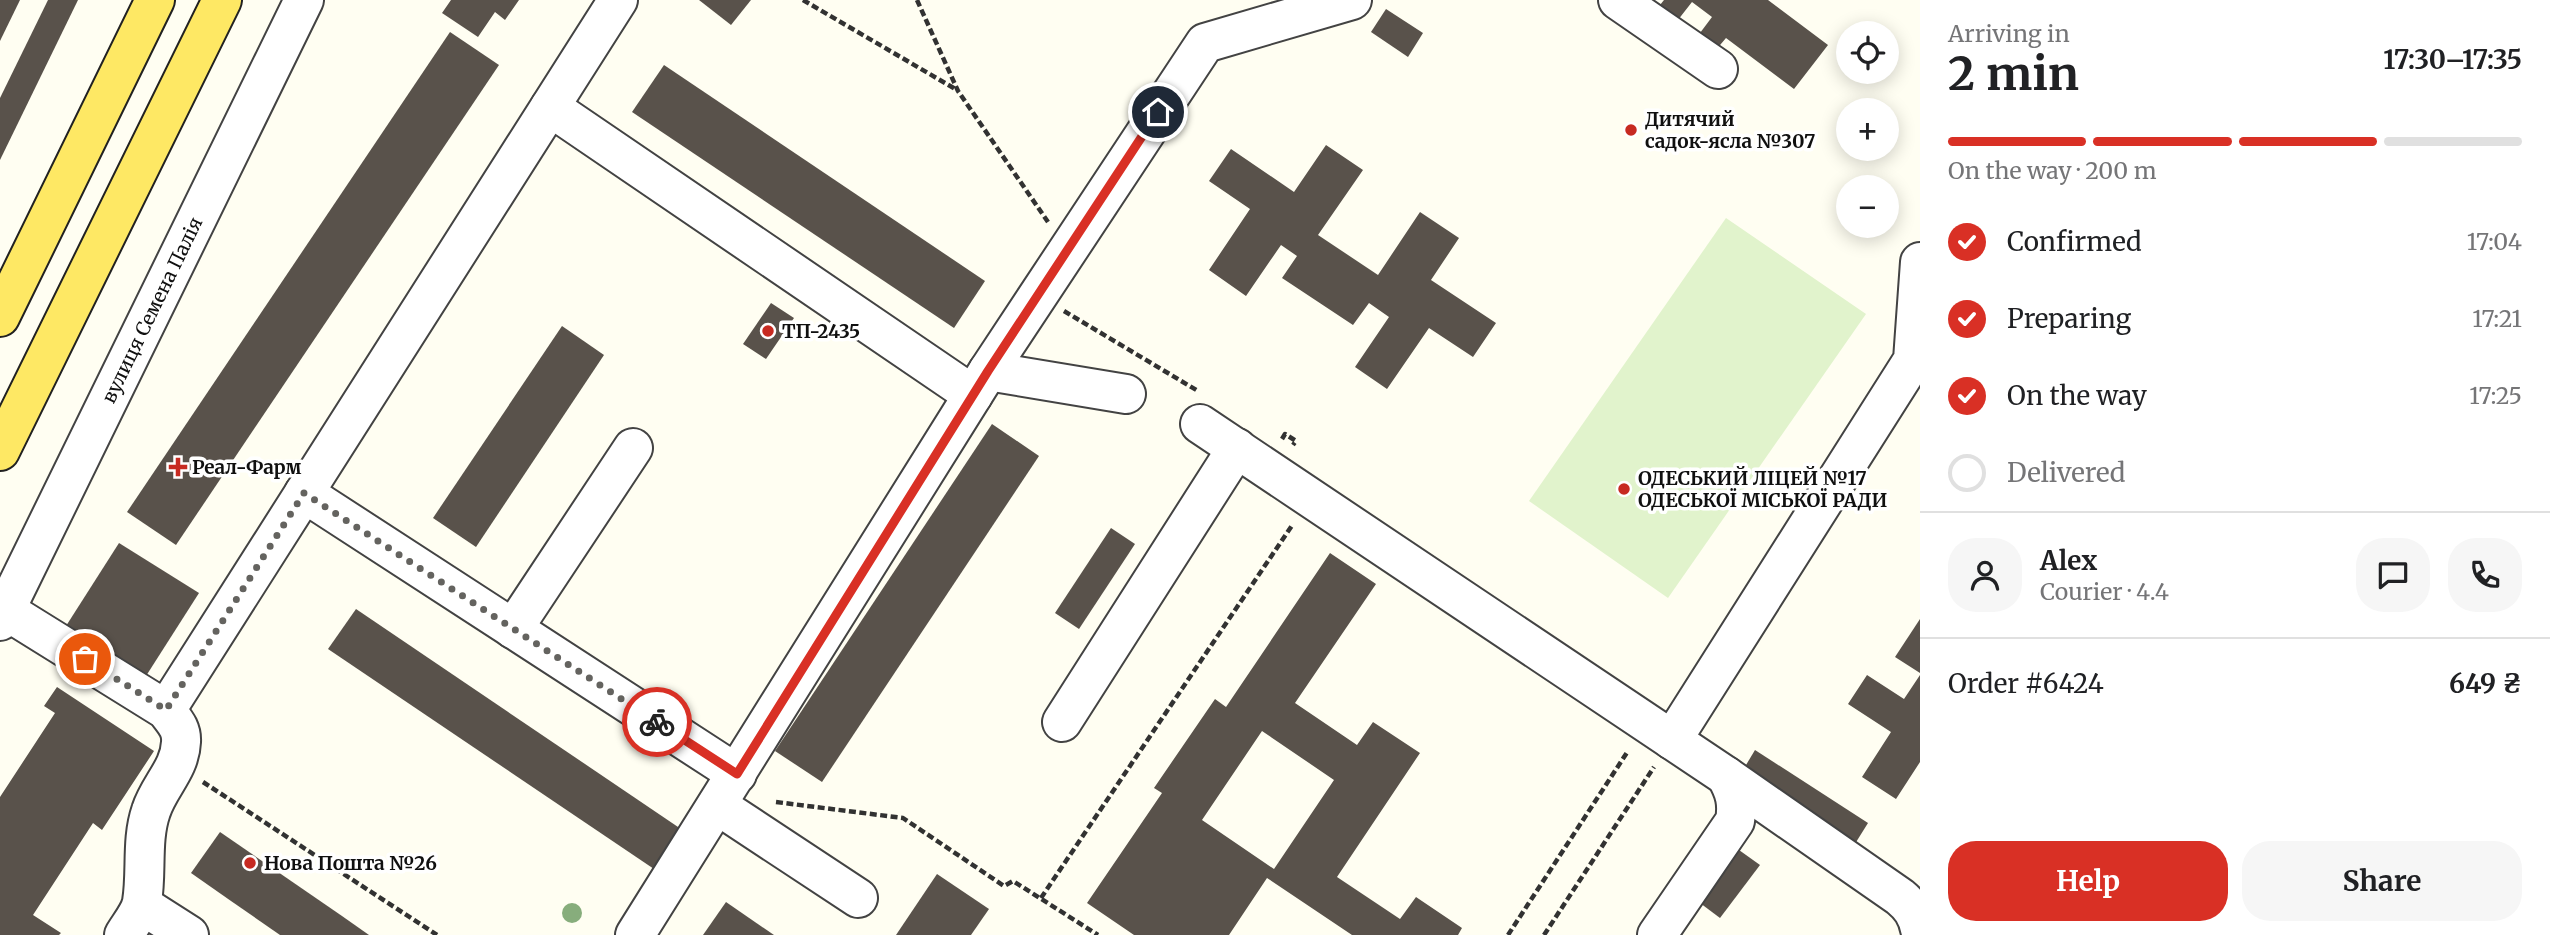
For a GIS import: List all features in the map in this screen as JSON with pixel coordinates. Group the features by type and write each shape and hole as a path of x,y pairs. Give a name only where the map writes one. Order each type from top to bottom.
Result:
{"main road":[{"path":"0,317 156,0"},
{"path":"0,451 222,0"}],"street":[{"name":"вулиця Семена Палія","path":"3,615 304,0"},
{"path":"166,710 618,0"},
{"path":"635,935 980,383 1205,43 1352,0"},
{"path":"1618,0 1718,69"},
{"path":"550,107 980,383 1126,394"},
{"path":"1659,732 1913,360 1920,262"},
{"path":"1200,424 1726,776 1900,897 1910,905 1917,916 1920,935"},
{"path":"513,629 633,448"},
{"path":"1062,722 1237,449"},
{"path":"304,493 513,629 726,791 858,898"},
{"path":"3,615 166,710 181,729 177,765 159,791 150,812 133,920 189,935"},
{"path":"1657,935 1735,821 1738,806 1735,792 1726,776"}],"path":[{"path":"803,0 958,91"},
{"path":"917,0 958,91 1067,249"},
{"path":"1041,898 1310,498"},
{"path":"1508,935 1659,732"},
{"path":"1544,935 1659,732"},
{"path":"177,765 437,935"},
{"path":"726,791 903,818 1004,886 1013,881 1098,935"}],"green space":[{"path":"1726,218 1866,314 1668,598 1529,501"}],"building":[{"path":"0,0 20,0 0,41"},
{"path":"48,0 78,0 0,160 0,98"},
{"path":"451,0 519,0 505,20 495,12 478,37 442,13"},
{"path":"699,0 751,0 731,25"},
{"path":"1664,0 1768,0 1828,45 1794,89 1726,38 1715,51 1697,37 1712,17 1692,2 1674,25 1656,10"},
{"path":"1386,9 1423,33 1408,57 1371,32"},
{"path":"450,32 499,65 176,545 127,512"},
{"path":"664,65 985,281 954,328 632,112"},
{"path":"1326,145 1363,170 1318,235 1378,275 1420,212 1459,238 1431,280 1496,323 1473,357 1429,328 1387,389 1355,367 1389,317 1369,303 1353,325 1282,278 1297,256 1281,245 1246,296 1209,270 1250,209 1209,181 1231,149 1294,192"},
{"name":"ТП-2435","path":"771,303 794,318 766,359 743,344"},
{"path":"562,326 604,355 476,547 433,518"},
{"path":"992,424 1039,456 822,782 775,751"},
{"path":"1111,528 1135,544 1079,629 1055,613"},
{"path":"119,543 199,593 146,676 66,626"},
{"path":"1330,553 1376,584 1295,703 1357,745 1373,722 1420,753 1337,877 1400,919 1416,897 1462,928 1458,935 1352,935 1267,878 1229,935 1134,935 1087,903 1162,793 1154,788 1215,699 1226,707","holes":["1262,731 1334,780 1274,869 1202,820"]},
{"path":"356,609 681,829 654,869 328,649"},
{"path":"1920,619 1920,673 1895,657"},
{"path":"1867,675 1904,699 1920,675 1920,762 1896,799 1862,777 1891,732 1848,704"},
{"path":"57,687 154,751 102,830 93,823 33,915 61,933 0,935 0,797 55,713 44,706"},
{"path":"1755,750 1868,823 1853,847 1740,775"},
{"path":"220,832 369,935 280,935 191,873"},
{"path":"1739,850 1760,865 1720,918 1700,903"},
{"path":"937,874 989,909 971,935 896,935"},
{"path":"726,902 774,935 703,935"}],"way so far":[{"path":"85,659 166,710 304,493 657,722"}],"place":[{"name":"Дитячий садок-ясла №307","path":"1631,130"},
{"name":"ТП-2435","path":"768,331"},
{"name":"Реал-Фарм","path":"178,467"},
{"name":"ОДЕСЬКИЙ ЛІЦЕЙ №17 ОДЕСЬКОЇ МІСЬКОЇ РАДИ","path":"1624,489"},
{"name":"Нова Пошта №26","path":"250,863"}],"route":[{"path":"657,722 737,774 988,371 1158,112"}]}
